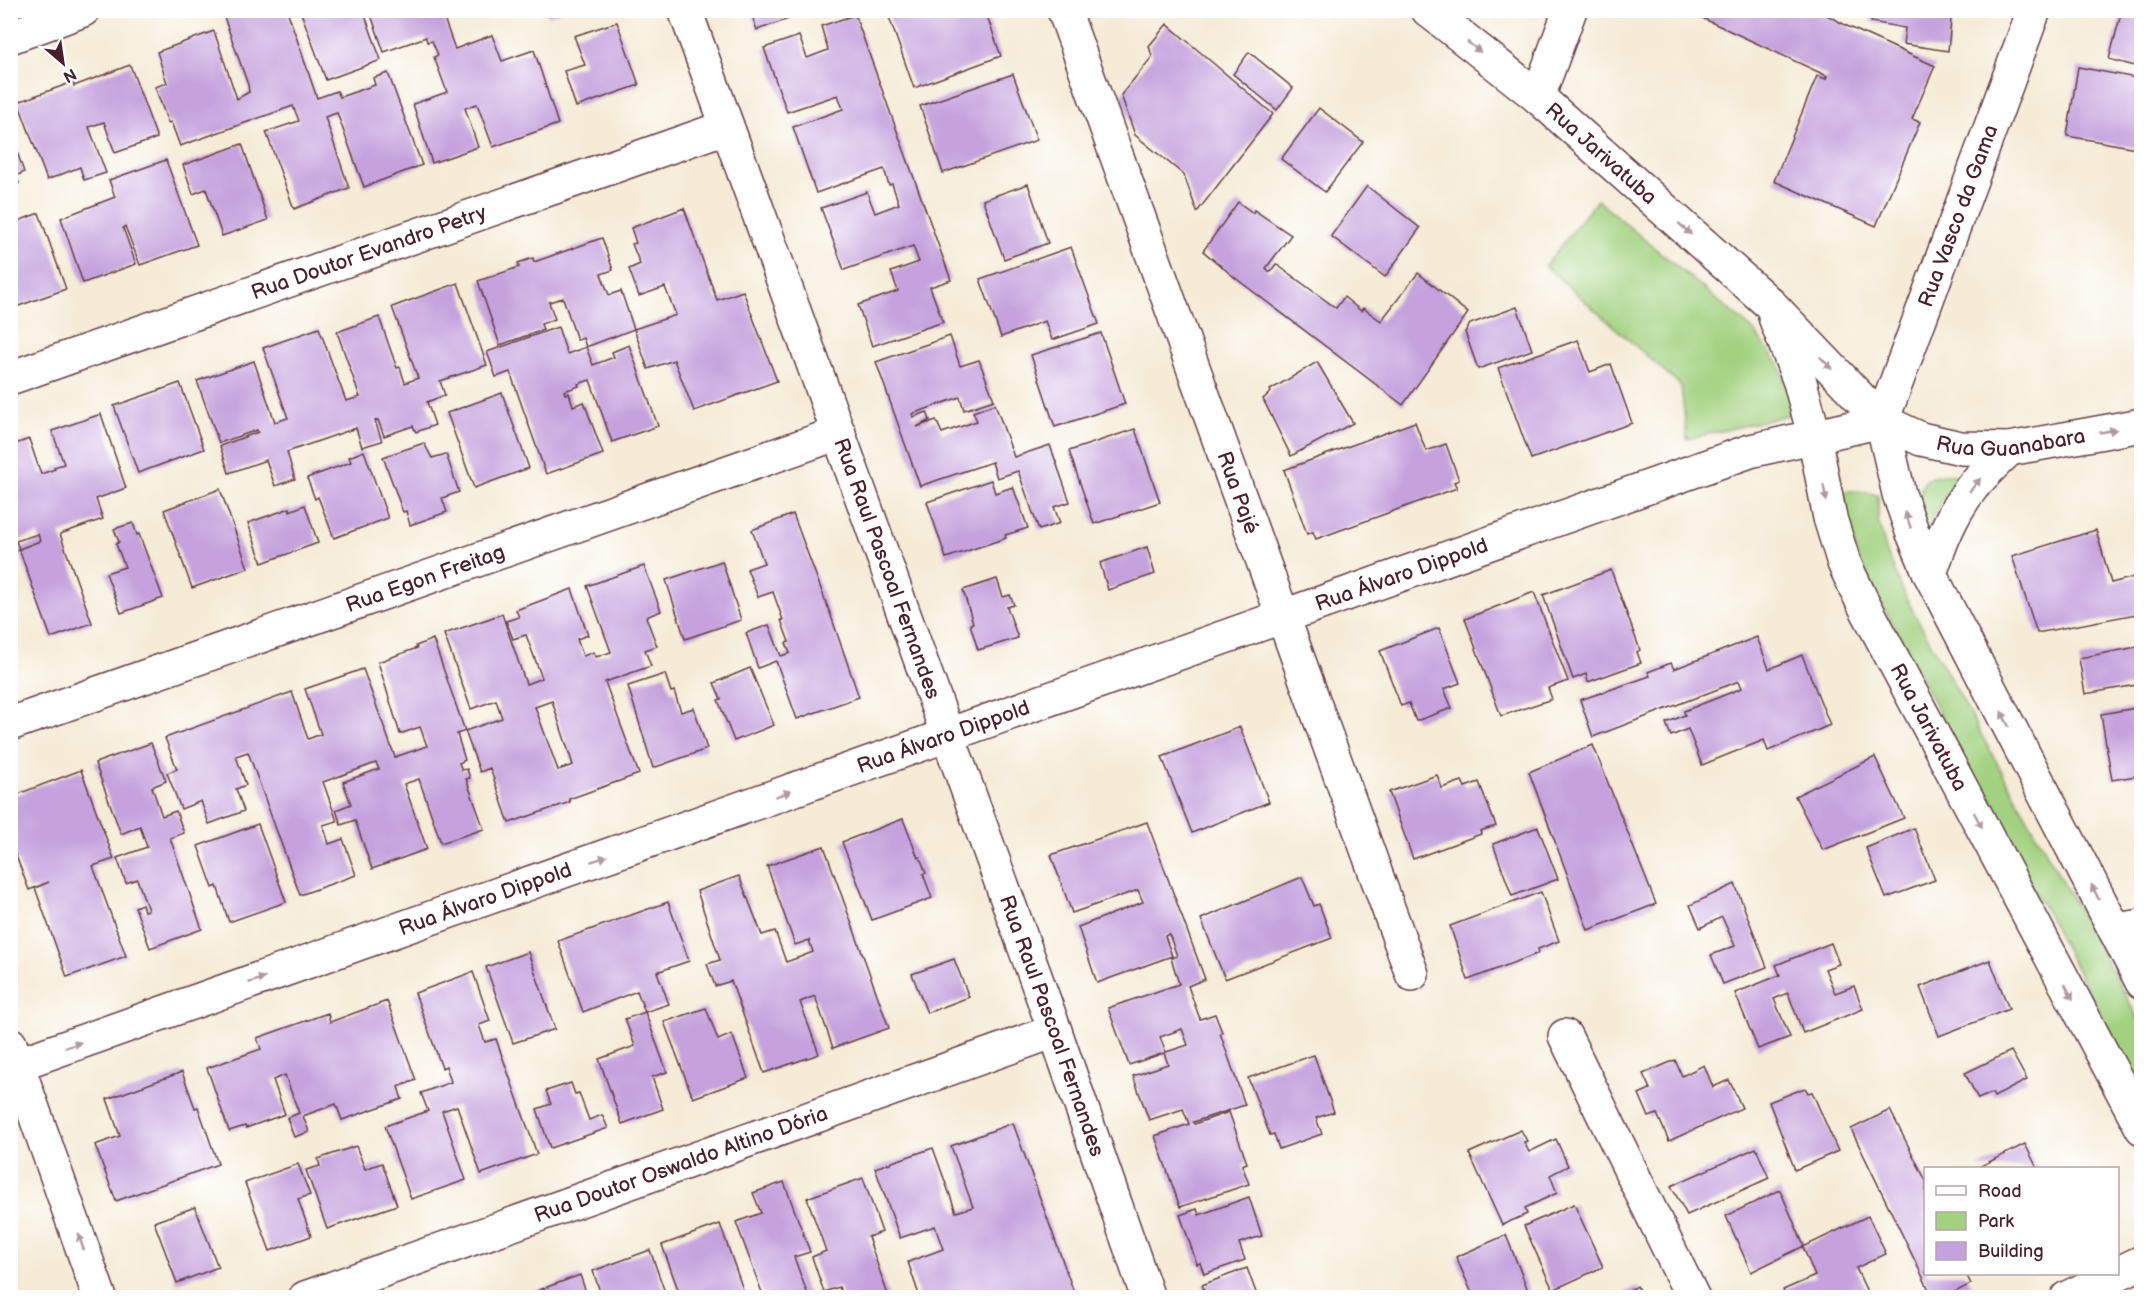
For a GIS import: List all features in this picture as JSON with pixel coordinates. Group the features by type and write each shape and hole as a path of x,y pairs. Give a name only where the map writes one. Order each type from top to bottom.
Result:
{"street":[{"path":"10,37 83,10"},
{"name":"Rua Raul Pascoal Fernandes","path":"686,10 726,127 1055,1031 1148,1298"},
{"name":"Rua Pajé","path":"1064,10 1412,974"},
{"name":"Rua Jarivatuba","path":"1428,10 1538,97 1770,304 1882,421"},
{"path":"1538,97 1569,10"},
{"name":"Rua Vasco da Gama","path":"1882,421 2034,10"},
{"name":"Rua Doutor Evandro Petry","path":"10,378 726,127"},
{"name":"Rua Jarivatuba","path":"1770,304 1800,382 1814,435 1830,518 1844,563 2142,1128"},
{"path":"1882,421 1899,494 1930,574 2128,928 2142,982"},
{"name":"Rua Álvaro Dippold","path":"13,1059 947,736 1750,451 1882,421"},
{"name":"Rua Guanabara","path":"1882,421 1921,439 1961,448 2009,449 2142,425"},
{"name":"Rua Egon Freitag","path":"10,724 839,433"},
{"path":"1930,574 1939,546 1954,515 1973,486 2009,449"},
{"name":"Rua Doutor Oswaldo Altino Dória","path":"305,1298 1055,1031"},
{"path":"1565,1036 1693,1298"},
{"path":"13,1059 100,1298"},
{"path":"2119,1273 2142,1262"},
{"path":"2067,1298 2115,1275"}],"green space":[{"path":"1597,200 1752,329 1779,364 1797,413 1687,439 1681,386 1545,266"},
{"path":"1966,475 1952,488 1942,502 1927,534 1919,500 1923,484 1928,479 1937,476"},
{"path":"1843,491 1861,491 1878,495 1878,521 1887,553 1906,598 2141,1024 2141,1090 1859,562 1848,524"}],"building":[{"path":"244,10 287,10 317,98 337,91 340,97 375,85 373,78 388,73 422,165 364,187 337,113 325,117 349,188 294,209 266,132 299,121 293,106 180,146 171,122 168,123 155,87 167,83 157,52 214,31 237,99 249,92 248,85 224,17"},
{"path":"300,10 363,10 381,60 326,80"},
{"path":"377,10 441,10 455,49 492,35 502,61 534,50 558,124 493,147 477,104 465,108 478,147 432,163 413,104 447,92 434,57 438,55 432,41 427,42 426,37 384,52 371,15 378,12"},
{"path":"546,10 562,10 562,11 548,16"},
{"path":"750,10 811,10 811,11 757,30"},
{"path":"907,10 985,10 1001,56 914,88 889,17"},
{"path":"1685,10 1818,10 1847,26 1935,66 1912,119 1920,122 1876,226 1774,181 1817,76 1826,79 1827,76"},
{"path":"1873,10 1952,10 1948,51 1903,44 1905,28 1871,22"},
{"path":"2122,10 2142,10 2142,68 2109,59"},
{"path":"855,15 951,280 930,287 943,322 872,346 858,305 898,291 891,272 919,262 913,246 844,270 821,208 867,192 875,213 899,204 892,184 889,185 884,169 816,193 793,127 843,109 838,95 787,112 764,48 799,36 807,58 828,50 821,26"},
{"path":"617,22 639,85 576,107 564,71 585,65 574,36"},
{"path":"1167,24 1273,114 1197,212 1184,175 1135,135 1121,95 1152,57 1149,46"},
{"path":"1249,52 1293,88 1277,110 1233,74"},
{"path":"130,65 157,138 115,153 104,122 89,127 106,173 84,180 80,167 47,180 18,102 73,82 74,86"},
{"path":"2078,67 2142,79 2142,149 2067,136"},
{"path":"1013,74 1037,140 943,173 920,106"},
{"path":"1319,108 1363,142 1325,192 1281,159"},
{"path":"11,134 24,172 16,176 19,183 10,186"},
{"path":"242,144 268,220 222,236 206,189 193,194 183,165"},
{"path":"166,160 197,245 140,265 125,226 123,228 136,264 83,283 61,218 115,197 109,180"},
{"path":"1028,184 1048,243 1004,259 983,200"},
{"path":"1367,186 1420,228 1385,277 1331,236"},
{"path":"1238,202 1291,235 1266,268 1270,272 1276,264 1336,308 1344,297 1361,311 1363,308 1381,321 1418,273 1468,313 1403,405 1203,251"},
{"path":"684,208 717,300 743,291 777,381 694,411 674,360 648,369 634,329 676,315 665,287 639,296 629,269 640,264 632,244 636,243 631,228"},
{"path":"39,213 66,289 13,308 10,301 10,224"},
{"path":"602,238 613,270 601,274 609,295 621,291 634,329 586,347 583,338 577,340 563,298 549,302 555,319 541,324 543,330 500,345 478,281 519,267 518,263 533,258 534,262"},
{"path":"1071,247 1099,324 1052,340 1045,321 1001,337 980,279"},
{"path":"458,283 487,365 440,381 445,395 427,402 435,425 416,432 413,426 384,436 378,420 375,421 382,441 362,447 356,428 287,452 295,479 275,486 266,460 229,473 220,446 258,432 257,430 219,443 197,381 254,361 275,422 288,418 263,348 319,328 346,401 360,397 337,332 379,317 397,368 400,367 405,383 418,378 392,307"},
{"path":"1517,307 1532,350 1478,369 1465,332 1470,324"},
{"path":"558,327 567,354 586,347 593,365 614,357 612,352 629,345 658,426 612,442 590,380 578,384 579,386 564,391 565,394 569,393 573,406 584,402 603,454 546,474 510,372 496,377 487,352"},
{"path":"1101,333 1125,404 1055,427 1031,355"},
{"path":"950,336 960,366 979,360 994,400 964,410 960,397 912,414 913,417 927,412 930,420 917,427 936,420 942,433 977,421 973,412 995,404 1014,457 1050,445 1070,502 1054,507 1060,523 1039,530 1018,471 997,478 992,462 920,486 876,362"},
{"path":"1578,340 1590,372 1611,364 1632,423 1531,459 1498,368"},
{"path":"1317,362 1353,423 1291,456 1263,399 1271,392 1270,390"},
{"path":"180,383 204,449 138,473 114,406"},
{"path":"502,393 529,468 474,488 447,413"},
{"path":"101,414 126,488 96,499 103,519 60,534 92,623 51,638 19,549 10,552 10,446 29,439 41,474 64,464 52,431","holes":["38,534 40,541 19,549 16,541"]},
{"path":"1415,422 1426,451 1446,444 1459,480 1454,482 1457,488 1316,539 1313,532 1307,534 1284,470"},
{"path":"1135,429 1160,502 1094,524 1069,451"},
{"path":"424,443 432,458 446,454 459,492 442,498 447,512 410,525 383,457"},
{"path":"364,451 388,518 334,538 318,497 315,499 307,478 351,462 349,457"},
{"path":"991,480 995,493 1013,487 1028,528 1005,535 1006,538 946,558 927,502"},
{"path":"220,489 248,568 192,588 164,510"},
{"path":"305,505 318,543 262,563 248,523"},
{"path":"793,514 859,697 797,719 776,661 758,668 746,633 769,625 781,656 790,653 786,643 789,642 781,620 783,620 773,592 758,597 747,569 764,563 752,530"},
{"path":"133,523 163,598 121,613 106,573 125,567 116,544 119,542 114,529"},
{"path":"2096,530 2111,583 2142,575 2142,613 2037,633 2012,556"},
{"path":"1147,547 1155,574 1108,590 1100,563"},
{"path":"722,561 741,620 685,639 666,580"},
{"path":"644,566 661,611 646,617 657,646 645,650 651,666 605,682 639,774 569,799 570,802 509,823 490,768 480,772 465,731 502,718 496,700 471,709 444,634 502,614 526,684 542,678 526,635 513,639 506,621 519,617 516,610 572,589 588,635 577,639 583,656 594,652 596,657 611,652 587,586","holes":["552,701 573,765 558,770 535,707"]},
{"path":"1611,570 1640,650 1637,652 1641,663 1588,682 1586,674 1573,679 1543,595"},
{"path":"997,579 1003,597 1010,595 1014,605 1007,607 1018,638 978,650 963,590"},
{"path":"1534,592 1568,681 1548,688 1552,699 1501,716 1465,619"},
{"path":"1439,628 1460,683 1444,689 1452,708 1416,721 1409,703 1401,706 1380,651"},
{"path":"1757,637 1769,669 1802,655 1830,725 1768,751 1764,740 1702,765 1688,729 1671,736 1666,723 1685,715 1684,711 1742,688 1739,681 1593,737 1580,700 1650,676 1648,672 1671,663 1674,669"},
{"path":"433,639 465,731 457,734 465,760 459,763 462,770 467,769 470,778 466,779 484,829 441,843 419,779 404,784 427,849 372,869 355,820 341,825 336,810 351,804 343,782 379,769 376,763 323,782 337,821 323,825 329,844 343,839 356,875 300,895 248,752 236,756 246,785 236,789 244,811 209,824 201,801 181,809 167,773 177,769 165,738 292,692 308,739 321,734 305,689 363,669 395,757 427,746 420,727 400,734 378,662 417,648 416,646"},
{"path":"2142,646 2142,684 2085,694 2079,658"},
{"path":"750,668 774,725 734,741 714,683"},
{"path":"665,674 681,712 694,708 707,749 653,768 628,686"},
{"path":"2142,707 2142,775 2112,780 2101,714"},
{"path":"1240,727 1269,802 1192,833 1162,757"},
{"path":"151,743 166,781 152,787 162,816 176,811 184,833 170,838 202,929 150,948 135,907 142,904 144,911 148,910 137,879 126,883 117,858 147,847 140,826 121,834 95,763"},
{"path":"1593,745 1656,904 1588,930 1529,772"},
{"path":"1875,757 1904,818 1823,850 1795,796"},
{"path":"81,770 114,859 93,866 126,956 67,977 35,888 49,882 29,890 10,840 10,797"},
{"path":"1437,775 1442,788 1462,781 1465,787 1479,782 1496,826 1480,831 1481,834 1413,859 1389,792"},
{"path":"903,819 926,873 923,874 932,898 872,920 842,842"},
{"path":"1147,822 1205,979 1188,986 1200,1019 1215,1014 1245,1105 1193,1122 1194,1124 1229,1112 1247,1163 1242,1165 1249,1184 1180,1207 1155,1136 1189,1124 1183,1109 1149,1120 1133,1076 1168,1064 1164,1053 1129,1065 1108,1008 1179,984 1171,958 1177,956 1169,934 1165,936 1172,956 1097,983 1078,927 1143,902 1138,890 1072,913 1051,855","holes":["1182,1029 1188,1045 1166,1052 1160,1037"]},
{"path":"258,824 286,902 229,922 217,886 213,888 198,846"},
{"path":"1538,827 1558,879 1512,896 1493,844"},
{"path":"1914,828 1935,880 1886,898 1866,848"},
{"path":"824,846 889,1028 833,1048 815,996 800,1002 819,1054 764,1073 731,981 715,986 707,964 720,960 697,891 739,876 762,935 775,931 786,962 813,952 809,940 795,945 767,866"},
{"path":"1302,877 1314,906 1319,904 1332,938 1225,979 1201,919"},
{"path":"1735,884 1767,967 1723,984 1711,955 1735,946 1722,917 1700,928 1690,905"},
{"path":"1541,892 1559,941 1538,949 1539,953 1468,980 1450,926"},
{"path":"668,902 689,961 657,972 669,1004 645,1012 637,991 583,1012 558,941"},
{"path":"1831,943 1839,964 1825,969 1835,993 1854,986 1863,1009 1803,1033 1788,993 1774,999 1790,1037 1758,1049 1735,993 1780,975 1776,965"},
{"path":"528,952 555,1029 513,1043 486,967"},
{"path":"954,959 969,997 927,1013 912,974"},
{"path":"1990,960 2009,1009 1939,1036 1920,987"},
{"path":"473,972 490,1021 479,1025 485,1042 496,1039 537,1154 481,1174 457,1106 442,1111 466,1180 411,1199 385,1126 428,1111 421,1093 451,1082 446,1066 442,1068 415,993"},
{"path":"387,1001 416,1080 398,1087 402,1099 342,1120 336,1104 303,1116 309,1132 294,1137 287,1118 299,1113 285,1075 273,1080 285,1114 246,1128 245,1126 229,1131 207,1068 261,1049 257,1038 328,1013 330,1022"},
{"path":"706,1008 718,1040 732,1034 748,1078 693,1098 664,1022"},
{"path":"645,1012 667,1072 652,1077 663,1109 622,1124 599,1059 635,1046 625,1019"},
{"path":"2011,1051 2027,1080 1994,1097 1992,1093 1978,1099 1965,1073"},
{"path":"1314,1055 1334,1112 1316,1118 1322,1134 1279,1149 1274,1134 1270,1135 1248,1078"},
{"path":"1675,1060 1682,1076 1704,1065 1713,1087 1729,1080 1742,1108 1669,1141 1657,1114 1649,1117 1639,1094 1650,1089 1643,1074"},
{"path":"182,1072 195,1108 198,1107 218,1164 116,1201 95,1145 120,1136 107,1099"},
{"path":"571,1083 575,1094 579,1093 589,1120 602,1115 608,1128 550,1148 537,1109 551,1104 546,1091"},
{"path":"1805,1088 1808,1093 1812,1092 1838,1151 1795,1170 1769,1102"},
{"path":"1890,1110 1924,1177 1924,1275 1966,1275 1971,1284 1943,1298 1933,1298 1851,1129"},
{"path":"1013,1123 1076,1298 920,1298 908,1262 943,1249 935,1226 900,1238 875,1168 933,1148 956,1212 973,1207 951,1146"},
{"path":"1521,1130 1527,1141 1524,1142 1529,1152 1556,1139 1568,1166 1550,1175 1557,1193 1525,1208 1527,1214 1502,1225 1469,1153"},
{"path":"2025,1144 2036,1167 1979,1167"},
{"path":"356,1146 365,1169 382,1163 397,1205 327,1229 306,1170 320,1166 318,1159"},
{"path":"1756,1148 1769,1178 1687,1215 1671,1186"},
{"path":"298,1164 310,1195 298,1199 311,1236 270,1251 245,1183"},
{"path":"863,1178 882,1232 868,1237 889,1298 843,1298 839,1287 824,1292 812,1257 826,1251 807,1198"},
{"path":"784,1182 810,1252 794,1257 809,1298 764,1298 736,1222 761,1213 753,1193"},
{"path":"1780,1190 1804,1246 1751,1272 1726,1216"},
{"path":"1249,1197 1262,1236 1239,1243 1245,1260 1204,1274 1200,1263 1197,1264 1180,1215 1197,1209 1199,1215"},
{"path":"1574,1204 1603,1267 1553,1290 1524,1226"},
{"path":"195,1207 218,1267 177,1283 154,1222"},
{"path":"1868,1216 1886,1254 1856,1268 1870,1298 1786,1298 1783,1290 1815,1276 1803,1247"},
{"path":"720,1224 746,1298 681,1298 662,1245"},
{"path":"1506,1235 1531,1298 1474,1298 1456,1257"},
{"path":"650,1250 667,1298 602,1298 593,1271"},
{"path":"1247,1268 1258,1298 1207,1298 1202,1285"},
{"path":"580,1275 588,1298 520,1298 520,1297"},
{"path":"1637,1286 1643,1298 1617,1298"}]}
